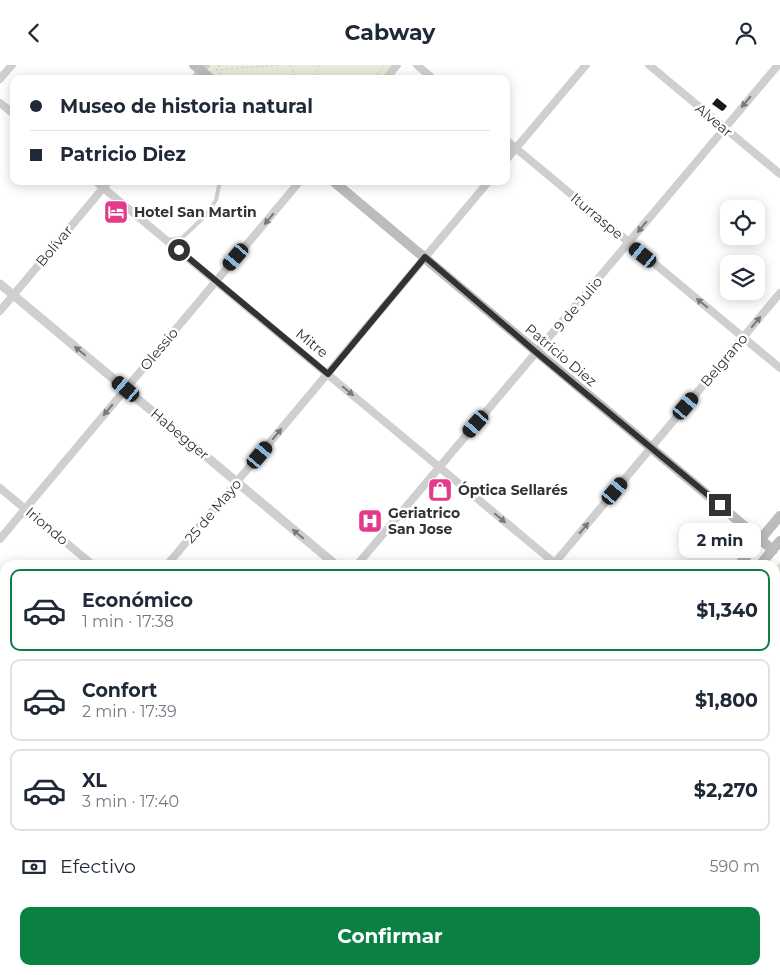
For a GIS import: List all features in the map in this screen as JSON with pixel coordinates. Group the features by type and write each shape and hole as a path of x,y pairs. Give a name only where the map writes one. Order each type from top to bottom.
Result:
{"main road":[{"path":"199,70 213,74"},
{"name":"Patricio Diez","path":"338,185 773,550"},
{"path":"744,560 780,516"},
{"path":"764,560 780,541"}],"street":[{"path":"0,79 12,65"},
{"path":"389,75 397,65"},
{"path":"417,65 428,75"},
{"path":"510,155 586,65"},
{"name":"Alvear","path":"649,65 780,175"},
{"name":"9 de Julio","path":"361,560 778,65"},
{"path":"0,103 10,111"},
{"name":"Iturraspe","path":"510,143 780,368"},
{"name":"Bolívar","path":"0,311 105,185"},
{"name":"Mitre","path":"107,185 167,240 550,560"},
{"name":"Olessio","path":"0,539 297,185"},
{"name":"25 de Mayo","path":"172,560 486,185"},
{"name":"Habegger","path":"0,284 330,560"},
{"name":"Belgrano","path":"558,560 780,293"},
{"name":"Iriondo","path":"0,488 87,560"}],"lane":[{"path":"167,240 182,238 206,215 216,200 219,185"}],"path":[{"path":"213,74 220,65"},
{"path":"213,74 279,65"},
{"path":"319,65 325,65"},
{"path":"376,75 385,65"}],"shaded area":[{"path":"206,65 397,65 389,75 206,75 201,71"}],"building":[{"path":"717,98 727,106 722,111 712,104"}],"place":[{"name":"Hotel San Martin","path":"116,212"},
{"name":"Óptica Sellarés","path":"440,490"},
{"name":"Geriatrico San Jose","path":"370,521"}],"route":[{"path":"179,250 328,374 425,257 720,505"}]}
